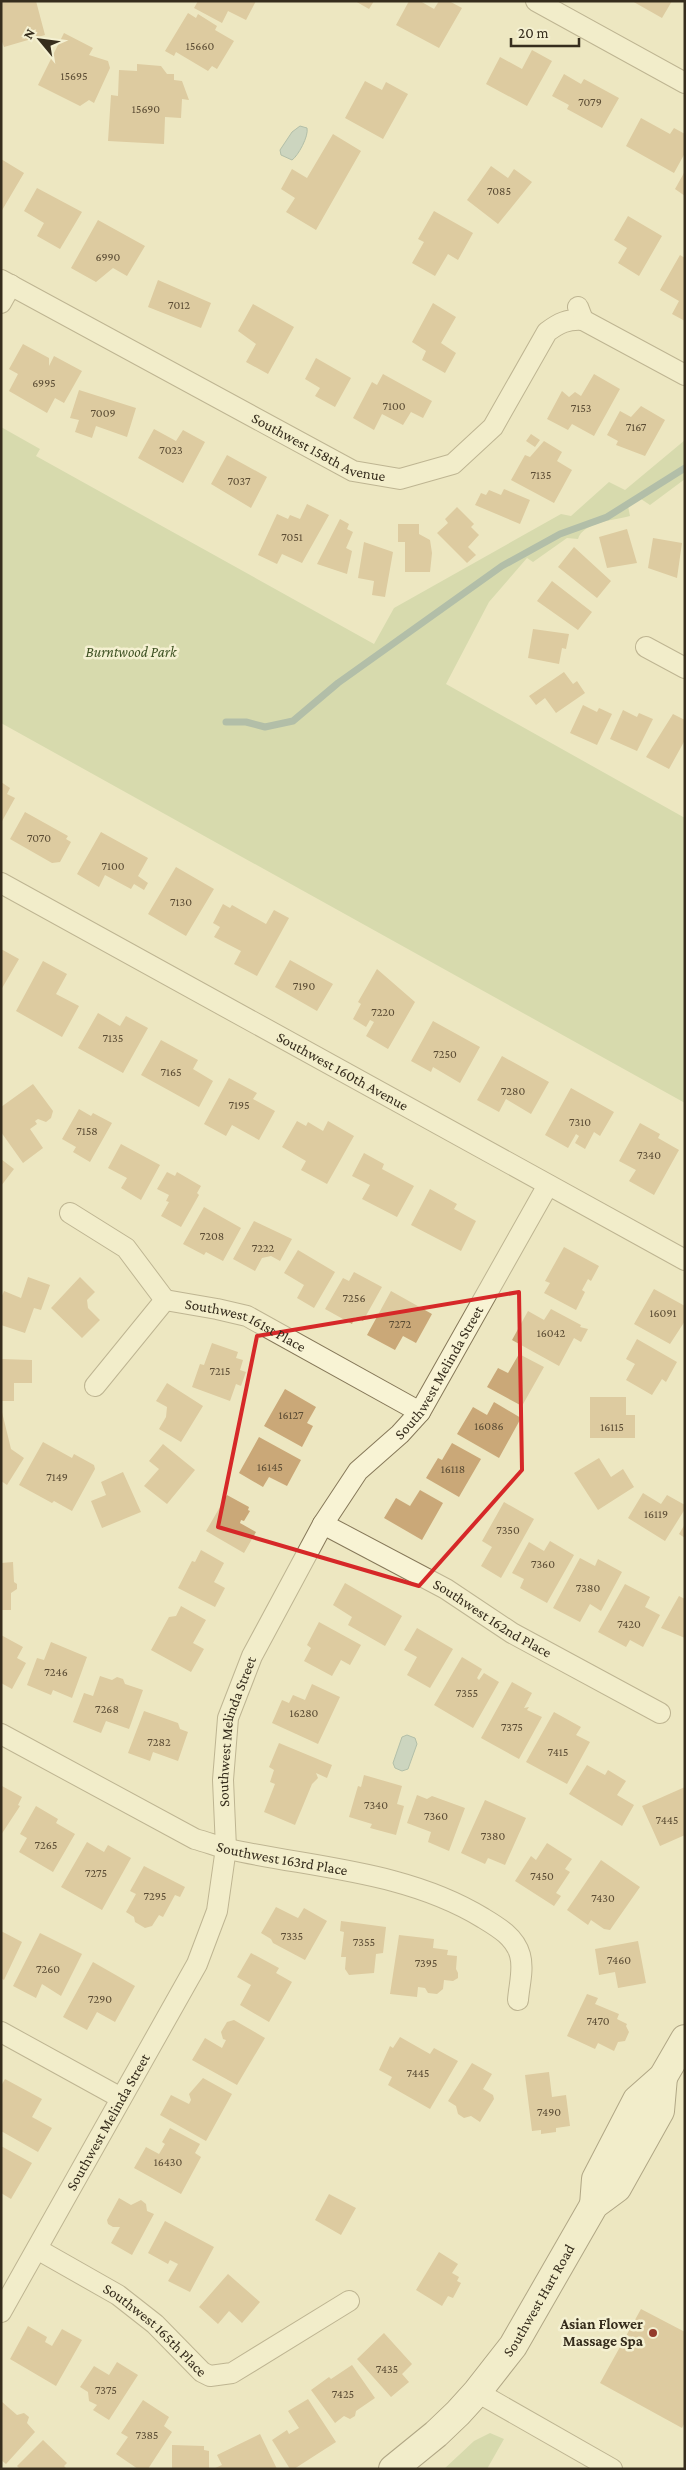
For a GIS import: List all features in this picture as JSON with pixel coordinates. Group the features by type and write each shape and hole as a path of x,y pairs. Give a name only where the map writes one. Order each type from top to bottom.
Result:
{"main road":[{"name":"Southwest Hart Road","path":"393,2469 436,2434 477,2392 517,2338 594,2205 617,2188 660,2111 663,2077 685,2039"}],"street":[{"path":"536,1 685,83"},
{"path":"1,302 6,282"},
{"name":"Southwest 158th Avenue","path":"6,282 353,471 400,479 453,464 493,427 547,332 558,324 580,314 685,376"},
{"path":"646,647 685,668"},
{"name":"Southwest 160th Avenue","path":"1,883 685,1260"},
{"name":"Southwest Melinda Street","path":"1,2312 197,1964 217,1911 226,1848 223,1780 228,1718 252,1656 323,1524 358,1471 400,1434 420,1412 548,1185"},
{"path":"70,1213 126,1248 166,1300"},
{"name":"Southwest 161st Place","path":"95,1386 166,1300 247,1316 420,1412"},
{"name":"Southwest 162nd Place","path":"323,1524 446,1589 512,1633 660,1713"},
{"name":"Southwest 163rd Place","path":"1,1734 187,1835 226,1848 385,1879 437,1894 458,1903 508,1934 520,1955 521,1967 518,2000"},
{"path":"1,2032 121,2098"},
{"name":"Southwest 165th Place","path":"38,2249 118,2295 155,2324 202,2372 210,2376 232,2374 349,2301"},
{"path":"477,2392 612,2469"}],"highlighted area":[{"path":"519,1292 522,1470 419,1586 218,1527 257,1336"}],"green space":[{"name":"Burntwood Park","path":"1,427 40,449 36,456 374,644 394,608 561,514 571,516 609,482 625,490 685,440 685,479 650,505 641,499 628,506 630,516 593,525 581,533 578,539 567,538 533,562 527,558 489,602 446,684 685,818 685,1103 1,723"},
{"path":"490,2433 504,2439 487,2469 444,2469 474,2441"}],"water":[{"path":"300,126 307,128 305,141 292,160 281,155 280,150 292,132"},
{"path":"407,1735 415,1738 417,1744 408,1769 402,1771 395,1768 393,1763 402,1737"}],"building":[{"path":"1,1 36,1 45,35 4,47 1,39"},
{"path":"198,1 256,1 246,20 228,11 222,23 194,8"},
{"path":"355,1 374,1 369,9"},
{"path":"409,1 420,1 434,9 439,1 449,1 462,8 439,48 396,25"},
{"path":"632,1 672,1 662,18"},
{"path":"188,13 196,18 198,14 217,26 215,30 234,41 217,69 212,66 208,71 176,52 174,56 165,51"},
{"path":"64,33 93,48 89,55 108,61 110,68 94,103 89,100 80,106 38,85"},
{"path":"532,50 552,61 527,106 486,84 500,57 522,69"},
{"path":"137,64 161,66 167,74 174,74 174,80 182,81 189,100 182,99 181,118 165,117 164,144 108,141 111,95 118,96 119,70 137,71"},
{"path":"564,74 581,84 584,79 619,98 602,128 567,109 569,105 552,96"},
{"path":"365,81 382,90 386,82 408,94 383,139 345,118"},
{"path":"641,118 670,134 674,128 685,134 685,153 674,173 626,146"},
{"path":"333,134 361,151 316,230 286,212 295,198 281,189 292,169 307,178"},
{"path":"1,159 24,173 1,212"},
{"path":"491,166 508,178 514,169 532,182 498,224 467,200"},
{"path":"685,171 685,196 675,189"},
{"path":"37,188 82,212 60,249 37,236 44,223 24,211"},
{"path":"434,211 473,233 458,260 448,254 435,276 412,263 424,242 418,239"},
{"path":"628,216 662,236 639,276 618,263 627,248 614,240"},
{"path":"98,220 145,246 127,276 113,268 96,282 71,268"},
{"path":"680,255 685,258 685,321 672,314 679,301 660,290"},
{"path":"158,280 211,303 201,328 148,307"},
{"path":"433,303 456,317 441,343 456,353 445,373 422,360 426,351 412,342"},
{"path":"253,304 294,327 268,374 246,362 256,344 238,331"},
{"path":"23,344 49,358 49,366 54,356 82,371 64,403 55,398 47,413 9,391 18,374 9,369"},
{"path":"316,358 351,378 335,407 315,396 320,388 305,379"},
{"path":"383,374 432,401 423,418 411,412 403,425 382,414 374,430 353,418 372,382 377,385"},
{"path":"594,374 620,389 594,436 572,424 568,430 547,419 562,391 569,397 575,392 581,396"},
{"path":"79,390 136,408 127,437 96,426 92,438 75,432 79,420 70,418"},
{"path":"641,406 665,420 645,456 616,445 618,441 607,435 620,411 631,417"},
{"path":"154,429 176,441 183,430 205,442 183,483 138,458"},
{"path":"531,434 540,440 535,447 526,441"},
{"path":"544,441 562,452 557,461 572,470 554,503 511,480 525,455 530,457"},
{"path":"227,455 267,477 251,508 211,484"},
{"path":"504,489 530,500 520,524 475,505 481,493 486,495 489,490 501,495"},
{"path":"307,504 329,515 302,563 282,554 277,564 258,555 277,514 288,519 290,515 300,519"},
{"path":"457,507 474,524 471,527 479,535 468,547 476,555 467,563 437,533 448,523 445,519"},
{"path":"340,519 349,524 347,529 353,532 346,548 352,551 347,574 317,564"},
{"path":"398,524 419,524 419,534 430,540 432,553 430,572 405,572 405,542 398,542"},
{"path":"627,529 637,563 607,568 599,537"},
{"path":"653,538 682,543 677,578 648,568"},
{"path":"364,542 393,552 385,597 372,595 374,581 358,578"},
{"path":"574,547 611,581 597,598 558,567"},
{"path":"552,581 592,612 578,630 537,601"},
{"path":"533,629 569,634 566,649 562,648 559,664 528,658"},
{"path":"564,672 573,684 577,681 585,693 556,713 545,698 536,705 529,696"},
{"path":"583,705 597,712 599,708 612,714 597,745 570,733"},
{"path":"623,710 637,717 639,713 653,719 637,751 610,739"},
{"path":"673,714 685,720 685,740 669,769 646,757"},
{"path":"1,782 10,788 7,794 15,798 1,823"},
{"path":"25,812 68,836 66,839 71,842 60,862 52,863 10,839"},
{"path":"101,832 148,858 138,876 148,883 144,890 134,884 131,889 105,875 99,887 77,874"},
{"path":"176,867 214,889 186,936 148,914"},
{"path":"223,904 230,908 232,905 266,924 274,910 289,918 257,976 234,964 241,951 214,937 220,927 213,923"},
{"path":"1,949 19,959 1,990"},
{"path":"290,960 333,984 317,1011 275,987"},
{"path":"43,961 67,974 56,994 79,1006 62,1037 16,1011"},
{"path":"377,969 415,1002 388,1049 366,1036 374,1022 370,1020 366,1027 353,1019 361,1004 358,1002"},
{"path":"98,1013 120,1026 126,1016 148,1028 123,1073 78,1048"},
{"path":"433,1021 480,1047 460,1083 433,1067 431,1072 411,1061"},
{"path":"161,1040 198,1060 193,1069 213,1081 199,1107 141,1075"},
{"path":"502,1056 549,1082 531,1114 506,1099 499,1112 477,1100"},
{"path":"229,1078 257,1093 253,1099 275,1111 259,1140 232,1125 226,1136 204,1124"},
{"path":"33,1084 53,1111 51,1118 46,1122 38,1119 35,1121 37,1124 30,1129 43,1148 23,1163 1,1132 1,1107"},
{"path":"571,1088 614,1112 600,1136 594,1132 585,1149 575,1143 579,1136 576,1134 568,1148 545,1135"},
{"path":"79,1109 91,1116 93,1113 112,1123 90,1162 73,1152 76,1147 62,1139"},
{"path":"297,1121 306,1126 308,1122 323,1131 328,1121 354,1136 327,1184 301,1170 306,1161 282,1147"},
{"path":"640,1123 660,1134 658,1138 679,1150 654,1195 629,1181 636,1170 619,1161"},
{"path":"121,1144 160,1165 141,1200 121,1188 127,1178 108,1168"},
{"path":"364,1153 384,1164 382,1169 414,1186 397,1217 362,1199 370,1185 352,1176"},
{"path":"1,1159 14,1169 1,1186"},
{"path":"167,1172 175,1176 177,1172 201,1186 197,1193 199,1195 181,1227 161,1216 169,1202 166,1201 169,1195 157,1189"},
{"path":"430,1189 457,1204 454,1209 476,1221 461,1251 411,1225"},
{"path":"204,1207 241,1228 223,1261 206,1252 204,1255 183,1244"},
{"path":"254,1221 292,1239 280,1261 271,1256 262,1258 255,1271 233,1259"},
{"path":"564,1247 599,1266 591,1281 588,1279 582,1290 585,1292 576,1310 544,1293 550,1283 545,1281"},
{"path":"298,1250 335,1272 314,1308 297,1298 304,1285 284,1273"},
{"path":"354,1272 382,1287 363,1321 355,1317 352,1324 325,1309 343,1278 349,1281"},
{"path":"28,1277 50,1285 41,1310 34,1308 25,1333 1,1325 1,1298 4,1291 21,1298"},
{"path":"80,1277 95,1292 87,1300 88,1308 100,1320 82,1338 51,1308"},
{"path":"654,1289 685,1306 685,1321 670,1344 634,1324"},
{"path":"391,1291 432,1314 416,1343 403,1336 395,1350 367,1335"},
{"path":"551,1309 581,1325 580,1327 588,1329 581,1342 574,1338 559,1366 512,1340 528,1311 544,1320"},
{"path":"637,1339 677,1362 666,1382 662,1379 652,1395 626,1380 635,1364 626,1359"},
{"path":"212,1343 238,1352 236,1358 243,1360 240,1370 246,1372 241,1386 236,1384 230,1401 192,1387 200,1364 204,1365"},
{"path":"519,1354 544,1367 522,1406 487,1387 498,1368 508,1373"},
{"path":"1,1359 32,1360 32,1383 14,1383 14,1401 1,1401"},
{"path":"167,1383 203,1406 181,1442 159,1429 166,1417 167,1407 156,1401"},
{"path":"285,1389 316,1407 307,1423 313,1426 302,1447 264,1426"},
{"path":"590,1397 626,1397 626,1415 635,1415 635,1438 590,1438"},
{"path":"494,1402 521,1418 499,1458 457,1434 473,1407 487,1415"},
{"path":"2,1412 11,1449 24,1458 7,1485 1,1481"},
{"path":"259,1437 301,1460 287,1486 269,1477 263,1487 239,1473"},
{"path":"43,1442 72,1458 74,1454 94,1465 95,1469 72,1511 54,1501 52,1503 19,1485"},
{"path":"452,1443 481,1459 459,1497 426,1478 438,1458 442,1460"},
{"path":"163,1444 195,1470 167,1504 144,1486 159,1469 149,1461"},
{"path":"599,1458 611,1477 623,1469 634,1487 598,1510 574,1473"},
{"path":"123,1472 141,1512 102,1528 91,1501 106,1495 101,1482"},
{"path":"420,1490 443,1503 422,1540 384,1518 396,1498 410,1506"},
{"path":"643,1493 661,1504 667,1495 685,1505 685,1509 665,1541 628,1518"},
{"path":"227,1495 249,1507 248,1510 250,1511 244,1521 241,1520 240,1523 256,1532 244,1553 206,1531"},
{"path":"504,1502 534,1519 501,1578 481,1566 492,1547 482,1541"},
{"path":"685,1524 685,1538 679,1534"},
{"path":"550,1541 574,1555 547,1603 520,1588 524,1579 512,1573 529,1542 544,1551"},
{"path":"201,1550 224,1563 214,1582 225,1588 215,1607 178,1588 192,1561 195,1562"},
{"path":"580,1558 595,1566 598,1559 622,1572 601,1611 590,1604 580,1622 553,1608"},
{"path":"13,1562 14,1582 17,1584 17,1589 11,1593 11,1610 1,1610 1,1563"},
{"path":"345,1583 402,1616 385,1646 348,1625 352,1617 333,1605"},
{"path":"625,1584 650,1597 645,1607 660,1615 643,1647 630,1640 626,1647 598,1632"},
{"path":"679,1596 685,1599 685,1638 661,1628"},
{"path":"181,1606 206,1620 193,1643 204,1649 191,1672 151,1650 169,1617 176,1616"},
{"path":"319,1622 361,1645 350,1665 341,1660 332,1676 304,1661 311,1648 307,1645"},
{"path":"417,1628 453,1649 430,1688 407,1675 417,1657 404,1650"},
{"path":"1,1635 23,1647 17,1658 26,1663 12,1689 1,1683"},
{"path":"51,1642 87,1657 72,1698 53,1690 51,1695 27,1685 37,1658 44,1660"},
{"path":"462,1657 482,1669 477,1678 479,1680 484,1673 499,1682 473,1728 434,1705"},
{"path":"100,1676 112,1680 117,1677 123,1679 125,1684 143,1690 129,1729 106,1721 101,1733 73,1722 84,1693 93,1696"},
{"path":"512,1682 532,1693 524,1708 529,1707 527,1710 542,1717 519,1759 481,1738"},
{"path":"312,1684 340,1697 318,1744 272,1723 282,1700 289,1703 293,1695 305,1700"},
{"path":"144,1711 178,1723 180,1729 188,1732 178,1761 153,1752 150,1761 128,1753"},
{"path":"554,1712 581,1727 576,1735 590,1742 567,1784 526,1762"},
{"path":"279,1743 332,1765 327,1778 316,1773 318,1778 312,1784 295,1825 264,1812 275,1784 270,1782 274,1770 269,1767"},
{"path":"587,1765 605,1775 608,1770 626,1781 617,1795 634,1805 622,1826 569,1794"},
{"path":"364,1775 402,1786 397,1804 404,1806 396,1835 370,1828 372,1824 349,1817 358,1786 361,1787"},
{"path":"2,1786 22,1797 18,1805 20,1806 1,1835"},
{"path":"685,1787 685,1835 660,1846 642,1806"},
{"path":"417,1795 427,1799 432,1796 465,1808 449,1851 428,1842 431,1832 407,1823"},
{"path":"485,1800 526,1818 505,1865 488,1858 485,1864 461,1853"},
{"path":"36,1806 58,1819 56,1823 75,1834 53,1872 19,1852 27,1838 20,1834"},
{"path":"87,1842 104,1852 108,1845 131,1858 102,1910 61,1887"},
{"path":"547,1843 572,1859 565,1869 570,1872 556,1893 561,1896 554,1906 515,1881 531,1856 536,1860"},
{"path":"601,1860 640,1887 610,1930 604,1929 591,1920 588,1925 567,1910"},
{"path":"144,1866 185,1887 180,1897 175,1895 163,1917 159,1915 152,1926 145,1928 135,1922 134,1917 126,1912 136,1894 130,1891"},
{"path":"276,1907 298,1918 304,1908 327,1921 305,1960 273,1943 271,1939 261,1933"},
{"path":"341,1921 386,1927 383,1953 376,1954 374,1973 349,1975 345,1969 346,1957 341,1957 344,1932 340,1931"},
{"path":"1,1931 22,1942 4,1980 1,1978"},
{"path":"40,1933 82,1954 61,1996 42,1984 36,1998 13,1986"},
{"path":"399,1935 434,1939 433,1948 448,1950 447,1955 457,1956 456,1969 458,1978 453,1981 444,1980 443,1989 437,1994 428,1993 425,1988 418,1987 417,1997 390,1994"},
{"path":"638,1941 646,1983 618,1988 615,1972 599,1975 595,1949"},
{"path":"251,1953 279,1968 276,1973 292,1982 269,2022 240,2005 251,1985 237,1977"},
{"path":"93,1962 135,1986 115,2022 97,2012 87,2030 63,2017"},
{"path":"587,1994 598,1998 595,2004 619,2014 617,2019 627,2024 629,2032 625,2041 618,2042 614,2051 598,2043 595,2049 567,2036"},
{"path":"234,2020 265,2038 237,2085 192,2060 205,2038 222,2048 226,2040 223,2039 221,2032 227,2022"},
{"path":"400,2037 430,2054 434,2048 458,2061 430,2109 388,2085 392,2077 379,2070 390,2046 393,2048"},
{"path":"472,2063 492,2074 483,2089 493,2095 494,2099 480,2122 471,2116 464,2118 458,2114 456,2106 448,2101"},
{"path":"549,2072 552,2097 566,2095 570,2126 556,2128 556,2132 541,2134 541,2130 532,2131 525,2075"},
{"path":"203,2078 232,2094 206,2141 160,2115 171,2095 189,2104 191,2100 189,2094"},
{"path":"5,2079 42,2099 32,2117 52,2128 38,2152 1,2131 1,2086"},
{"path":"170,2128 200,2144 195,2153 201,2157 181,2194 134,2168 146,2147 159,2154 165,2144 162,2142"},
{"path":"1,2146 32,2163 11,2199 1,2193"},
{"path":"329,2194 356,2208 341,2235 315,2220"},
{"path":"119,2198 131,2205 141,2200 146,2204 147,2211 154,2214 132,2255 111,2243 120,2227 113,2227 108,2224 107,2220"},
{"path":"165,2221 214,2247 190,2292 168,2281 178,2264 170,2260 168,2264 148,2253"},
{"path":"439,2252 458,2264 452,2273 459,2277 457,2281 461,2283 453,2298 448,2296 442,2306 416,2290"},
{"path":"228,2274 260,2302 242,2323 229,2311 218,2324 199,2307"},
{"path":"641,2309 685,2332 685,2422 682,2428 600,2383"},
{"path":"28,2326 47,2337 45,2342 52,2346 62,2329 82,2340 56,2386 10,2359"},
{"path":"384,2333 412,2364 402,2374 409,2382 391,2397 357,2359"},
{"path":"117,2362 138,2375 109,2420 93,2410 97,2405 89,2401 88,2392 80,2387 94,2366 109,2375"},
{"path":"352,2365 375,2398 356,2411 355,2416 350,2419 344,2416 335,2423 311,2390 329,2377 331,2379"},
{"path":"308,2399 336,2442 294,2469 290,2469 272,2440 287,2430 289,2434 299,2428 288,2411"},
{"path":"143,2400 169,2417 164,2426 172,2432 148,2469 138,2469 116,2454 128,2437 121,2433"},
{"path":"1,2401 17,2415 24,2413 29,2417 27,2423 35,2432 6,2464 1,2460"},
{"path":"260,2434 277,2469 213,2469 222,2465 217,2455"},
{"path":"43,2440 67,2463 64,2466 67,2469 20,2469 17,2466"},
{"path":"172,2445 204,2446 204,2450 209,2451 209,2469 172,2469"}],"waterway":[{"path":"226,722 246,722 265,727 293,721 338,683 502,566 560,534 607,517 685,468"}],"place":[{"name":"Asian Flower Massage Spa","path":"653,2333"}]}
